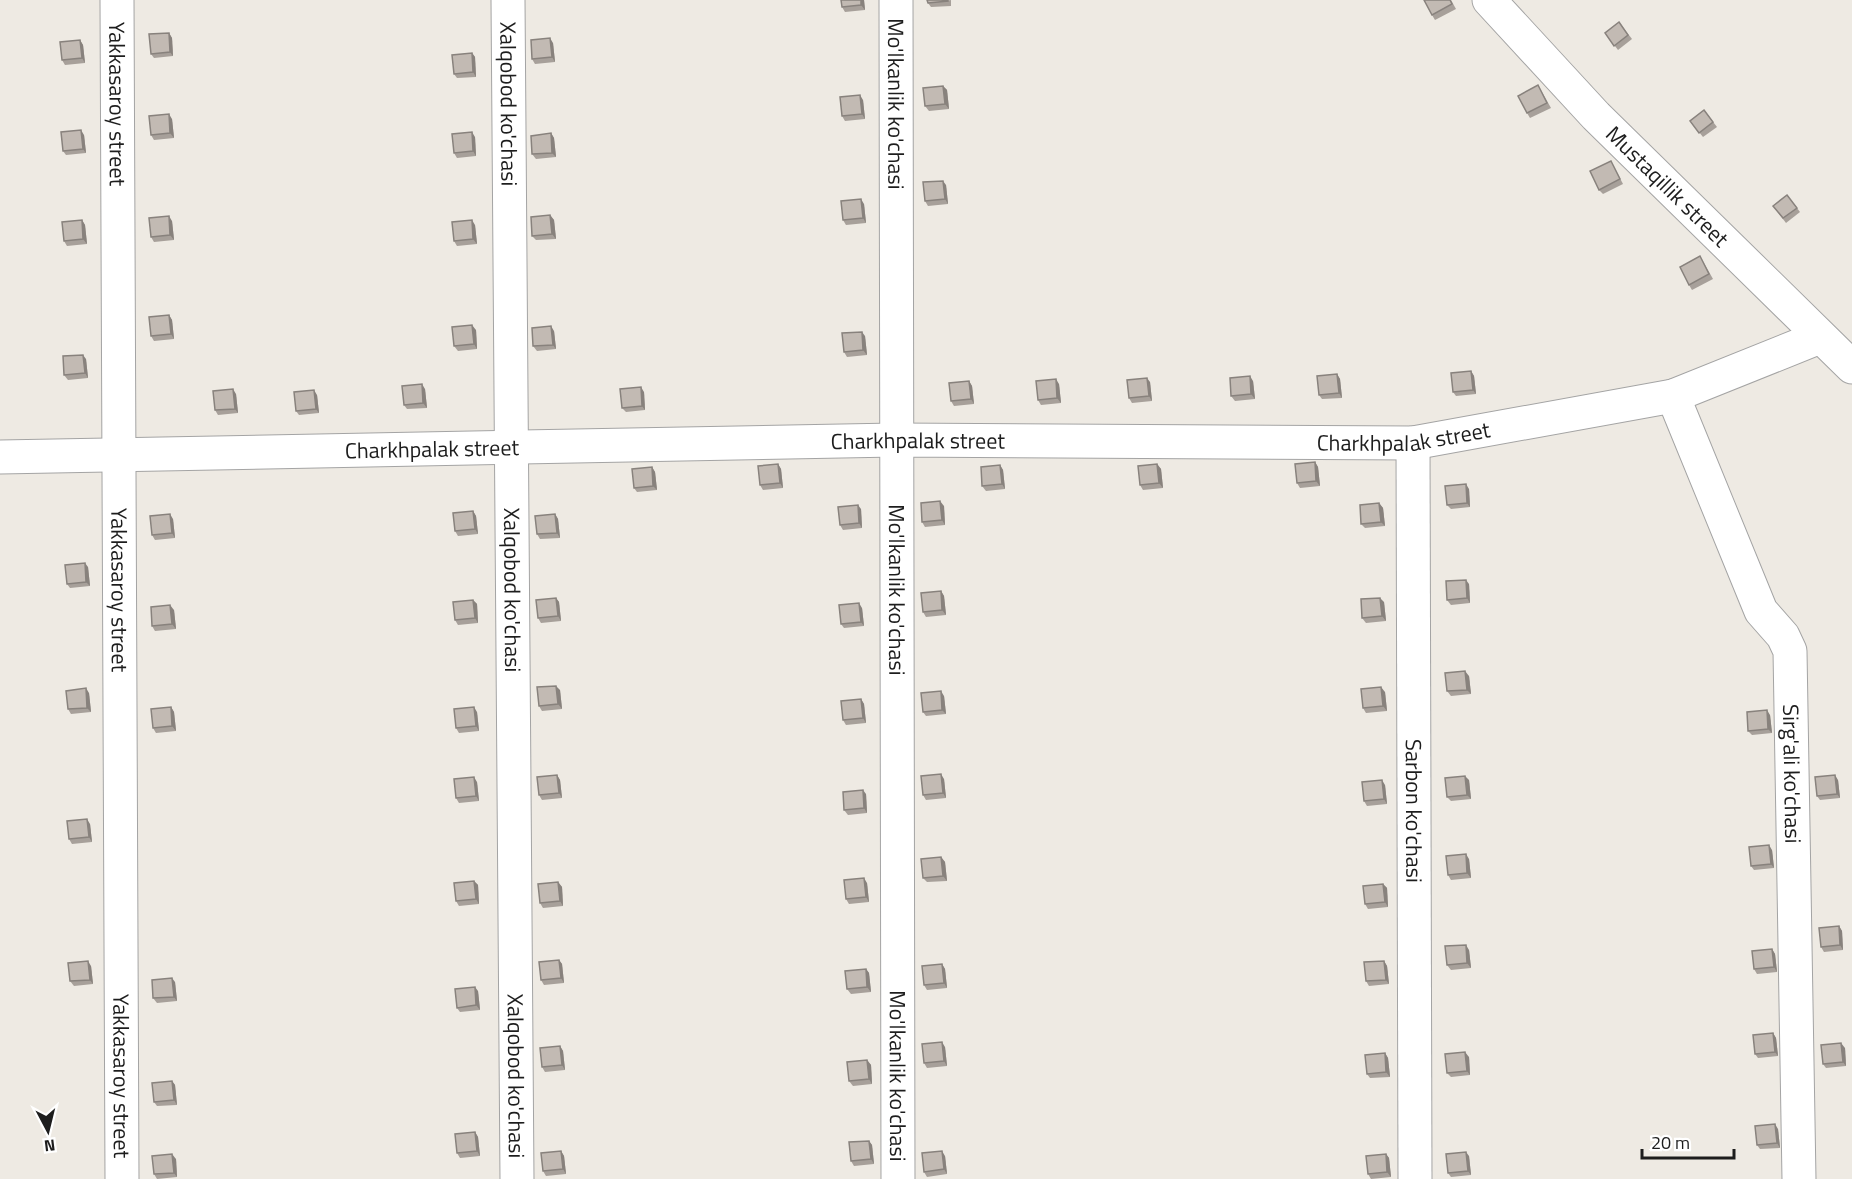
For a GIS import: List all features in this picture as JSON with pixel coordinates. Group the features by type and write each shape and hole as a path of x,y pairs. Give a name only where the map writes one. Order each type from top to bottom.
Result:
{"street":[{"name":"Yakkasaroy street","path":"117,0 122,1179"},
{"name":"Xalqobod ko'chasi","path":"508,0 517,1179"},
{"name":"Mo'lkanlik ko'chasi","path":"896,0 898,1179"},
{"name":"Mustaqillik street","path":"1489,0 1596,116 1852,367"},
{"name":"Charkhpalak street","path":"0,457 895,440 1413,443 1673,396 1821,337"},
{"name":"Sirg'ali ko'chasi","path":"1673,396 1761,611 1783,636 1790,651 1799,1179"},
{"name":"Sarbon ko'chasi","path":"1413,443 1415,1179"}],"building":[{"path":"841,0 861,0 861,5 842,7"},
{"path":"927,0 948,0 948,1 928,3"},
{"path":"1424,0 1450,0 1452,4 1432,15"},
{"path":"1619,22 1628,35 1614,46 1605,33"},
{"path":"169,33 170,52 151,54 149,34"},
{"path":"550,38 552,57 532,59 531,40"},
{"path":"80,40 82,58 62,60 60,42"},
{"path":"472,53 473,72 454,74 452,55"},
{"path":"1538,85 1547,103 1527,113 1518,96"},
{"path":"943,86 945,104 925,106 923,88"},
{"path":"860,95 862,114 842,116 840,97"},
{"path":"1704,110 1713,122 1699,133 1690,121"},
{"path":"169,114 170,133 151,135 149,116"},
{"path":"81,130 83,149 63,151 61,132"},
{"path":"472,132 473,151 454,153 452,134"},
{"path":"551,133 552,153 532,154 531,136"},
{"path":"1611,161 1620,179 1599,190 1590,171"},
{"path":"943,181 945,199 925,201 923,182"},
{"path":"1787,195 1797,208 1783,218 1773,206"},
{"path":"861,199 863,218 843,220 841,201"},
{"path":"550,215 552,234 532,236 531,217"},
{"path":"169,216 170,235 151,237 149,218"},
{"path":"82,220 83,239 64,241 62,222"},
{"path":"472,220 473,239 454,241 452,222"},
{"path":"1700,256 1709,274 1689,285 1680,267"},
{"path":"169,315 171,334 151,336 149,317"},
{"path":"472,325 474,344 454,346 452,327"},
{"path":"551,326 553,345 533,346 532,328"},
{"path":"862,332 863,350 844,352 842,333"},
{"path":"83,355 85,373 64,375 63,356"},
{"path":"1471,371 1473,390 1453,392 1451,373"},
{"path":"1337,374 1339,393 1319,395 1317,376"},
{"path":"1250,376 1251,394 1231,396 1230,378"},
{"path":"1147,378 1149,396 1129,398 1127,380"},
{"path":"1056,379 1057,398 1038,400 1036,381"},
{"path":"969,381 971,399 951,401 949,383"},
{"path":"422,384 423,403 404,405 402,386"},
{"path":"641,387 642,406 622,408 620,389"},
{"path":"233,389 235,409 215,410 213,391"},
{"path":"314,390 316,409 296,411 294,392"},
{"path":"1315,462 1316,481 1297,483 1295,464"},
{"path":"778,464 780,483 760,485 758,466"},
{"path":"1157,464 1159,483 1140,485 1138,466"},
{"path":"1000,465 1002,484 982,486 981,467"},
{"path":"652,467 653,486 634,488 632,469"},
{"path":"1466,484 1467,503 1447,505 1445,486"},
{"path":"940,501 942,520 922,522 921,503"},
{"path":"1379,503 1381,522 1361,524 1360,505"},
{"path":"858,505 859,523 840,525 838,507"},
{"path":"473,511 475,529 455,531 453,513"},
{"path":"170,514 172,533 152,535 150,516"},
{"path":"555,514 557,533 537,534 535,516"},
{"path":"85,563 86,582 67,584 65,565"},
{"path":"1466,580 1467,598 1447,600 1446,581"},
{"path":"941,591 942,610 923,612 921,593"},
{"path":"556,598 558,616 538,618 536,600"},
{"path":"1380,598 1382,616 1362,618 1361,599"},
{"path":"473,600 475,618 455,620 453,602"},
{"path":"859,603 861,622 841,624 839,605"},
{"path":"170,605 172,624 152,626 151,607"},
{"path":"1465,671 1467,690 1447,691 1445,673"},
{"path":"556,686 558,704 539,706 537,687"},
{"path":"1381,687 1383,706 1363,708 1361,689"},
{"path":"86,688 87,708 68,709 66,691"},
{"path":"941,691 942,710 923,712 921,693"},
{"path":"861,699 863,718 843,720 841,701"},
{"path":"171,707 172,726 153,728 151,709"},
{"path":"474,707 476,726 456,728 454,709"},
{"path":"1767,710 1768,729 1748,731 1747,712"},
{"path":"941,774 943,793 923,795 921,776"},
{"path":"557,775 559,793 539,795 537,777"},
{"path":"1835,775 1837,794 1817,796 1815,777"},
{"path":"1465,776 1467,795 1447,797 1445,778"},
{"path":"474,777 476,796 456,798 454,779"},
{"path":"1382,780 1384,799 1364,801 1362,782"},
{"path":"863,790 864,808 844,810 843,792"},
{"path":"87,819 89,837 69,839 67,821"},
{"path":"1769,845 1771,864 1751,866 1749,847"},
{"path":"1466,854 1467,873 1448,875 1446,856"},
{"path":"941,857 943,876 923,878 921,859"},
{"path":"864,878 866,897 846,899 844,880"},
{"path":"474,881 476,899 456,901 454,883"},
{"path":"558,882 560,901 540,903 538,884"},
{"path":"1383,884 1385,902 1365,904 1363,886"},
{"path":"1839,926 1840,945 1821,947 1819,928"},
{"path":"1466,945 1467,963 1447,965 1445,946"},
{"path":"1772,949 1774,967 1754,969 1752,951"},
{"path":"559,960 561,978 541,980 539,962"},
{"path":"88,961 90,980 70,981 68,963"},
{"path":"1384,961 1386,980 1366,981 1364,962"},
{"path":"942,964 944,983 924,985 922,966"},
{"path":"866,969 867,987 847,989 845,971"},
{"path":"172,978 174,997 153,998 152,980"},
{"path":"475,987 476,1005 457,1008 455,989"},
{"path":"1773,1033 1775,1052 1755,1054 1753,1035"},
{"path":"942,1042 944,1061 924,1063 922,1044"},
{"path":"1841,1043 1843,1062 1823,1064 1821,1045"},
{"path":"560,1046 562,1065 542,1067 540,1048"},
{"path":"1465,1052 1467,1071 1447,1073 1445,1054"},
{"path":"1385,1053 1386,1072 1367,1074 1365,1055"},
{"path":"867,1060 869,1079 849,1081 847,1062"},
{"path":"172,1081 174,1100 154,1102 152,1083"},
{"path":"1775,1124 1777,1143 1757,1145 1755,1126"},
{"path":"475,1132 477,1151 457,1153 455,1134"},
{"path":"869,1141 871,1159 851,1161 849,1142"},
{"path":"561,1151 563,1169 543,1171 541,1153"},
{"path":"942,1151 944,1169 924,1172 922,1153"},
{"path":"1466,1152 1468,1171 1448,1173 1446,1154"},
{"path":"172,1154 174,1173 154,1174 152,1156"},
{"path":"1386,1154 1387,1172 1368,1174 1366,1156"}]}
